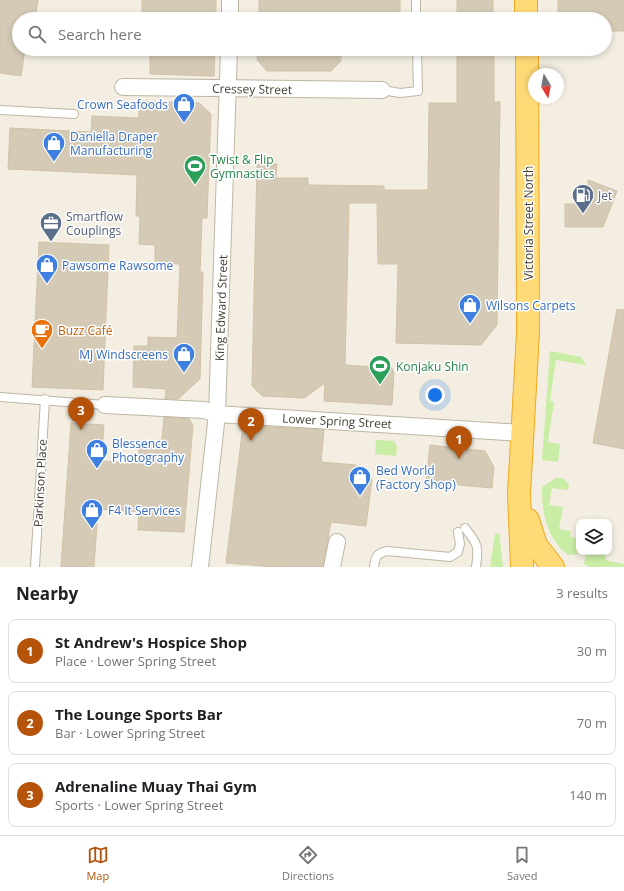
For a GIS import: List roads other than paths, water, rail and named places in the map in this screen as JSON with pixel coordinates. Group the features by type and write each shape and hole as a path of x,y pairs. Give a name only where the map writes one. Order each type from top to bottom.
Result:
{"highway":[{"path":"526,0 526,12"},
{"name":"Victoria Street North","path":"522,567 519,494 528,333 527,56"},
{"name":"Victoria Street North","path":"519,494 536,544 554,567"}],"street":[{"path":"230,0 230,12"},
{"name":"King Edward Street","path":"200,567 217,414 229,56"},
{"name":"Cressey Street","path":"123,87 382,90"},
{"name":"Lower Spring Street","path":"105,405 204,410 217,414 522,433"},
{"path":"332,567 337,542"}],"lane":[{"path":"416,0 416,12"},
{"path":"382,90 400,93 418,91 417,56"},
{"path":"0,110 74,114"},
{"path":"0,397 45,399 105,405"},
{"name":"Parkinson Place","path":"35,567 45,399"},
{"path":"465,528 475,540 479,549 476,567"},
{"path":"374,567 375,557 380,552 387,550 450,557 458,552 460,544 458,532"}],"place":[{"name":"Crown Seafoods","path":"184,124"},
{"name":"Daniella Draper Manufacturing","path":"54,162"},
{"name":"Twist & Flip Gymnastics","path":"195,186"},
{"name":"Jet","path":"583,214"},
{"name":"Smartflow Couplings","path":"51,242"},
{"name":"Pawsome Rawsome","path":"47,284"},
{"name":"Wilsons Carpets","path":"470,324"},
{"name":"Buzz Café","path":"42,350"},
{"name":"MJ Windscreens","path":"184,374"},
{"name":"Konjaku Shin","path":"380,386"},
{"name":"Adrenaline Muay Thai Gym","path":"81,430"},
{"name":"The Lounge Sports Bar","path":"251,441"},
{"name":"St Andrew's Hospice Shop","path":"459,459"},
{"name":"Blessence Photography","path":"97,470"},
{"name":"Bed World (Factory Shop)","path":"360,496"},
{"name":"F4 It Services","path":"92,530"}]}
